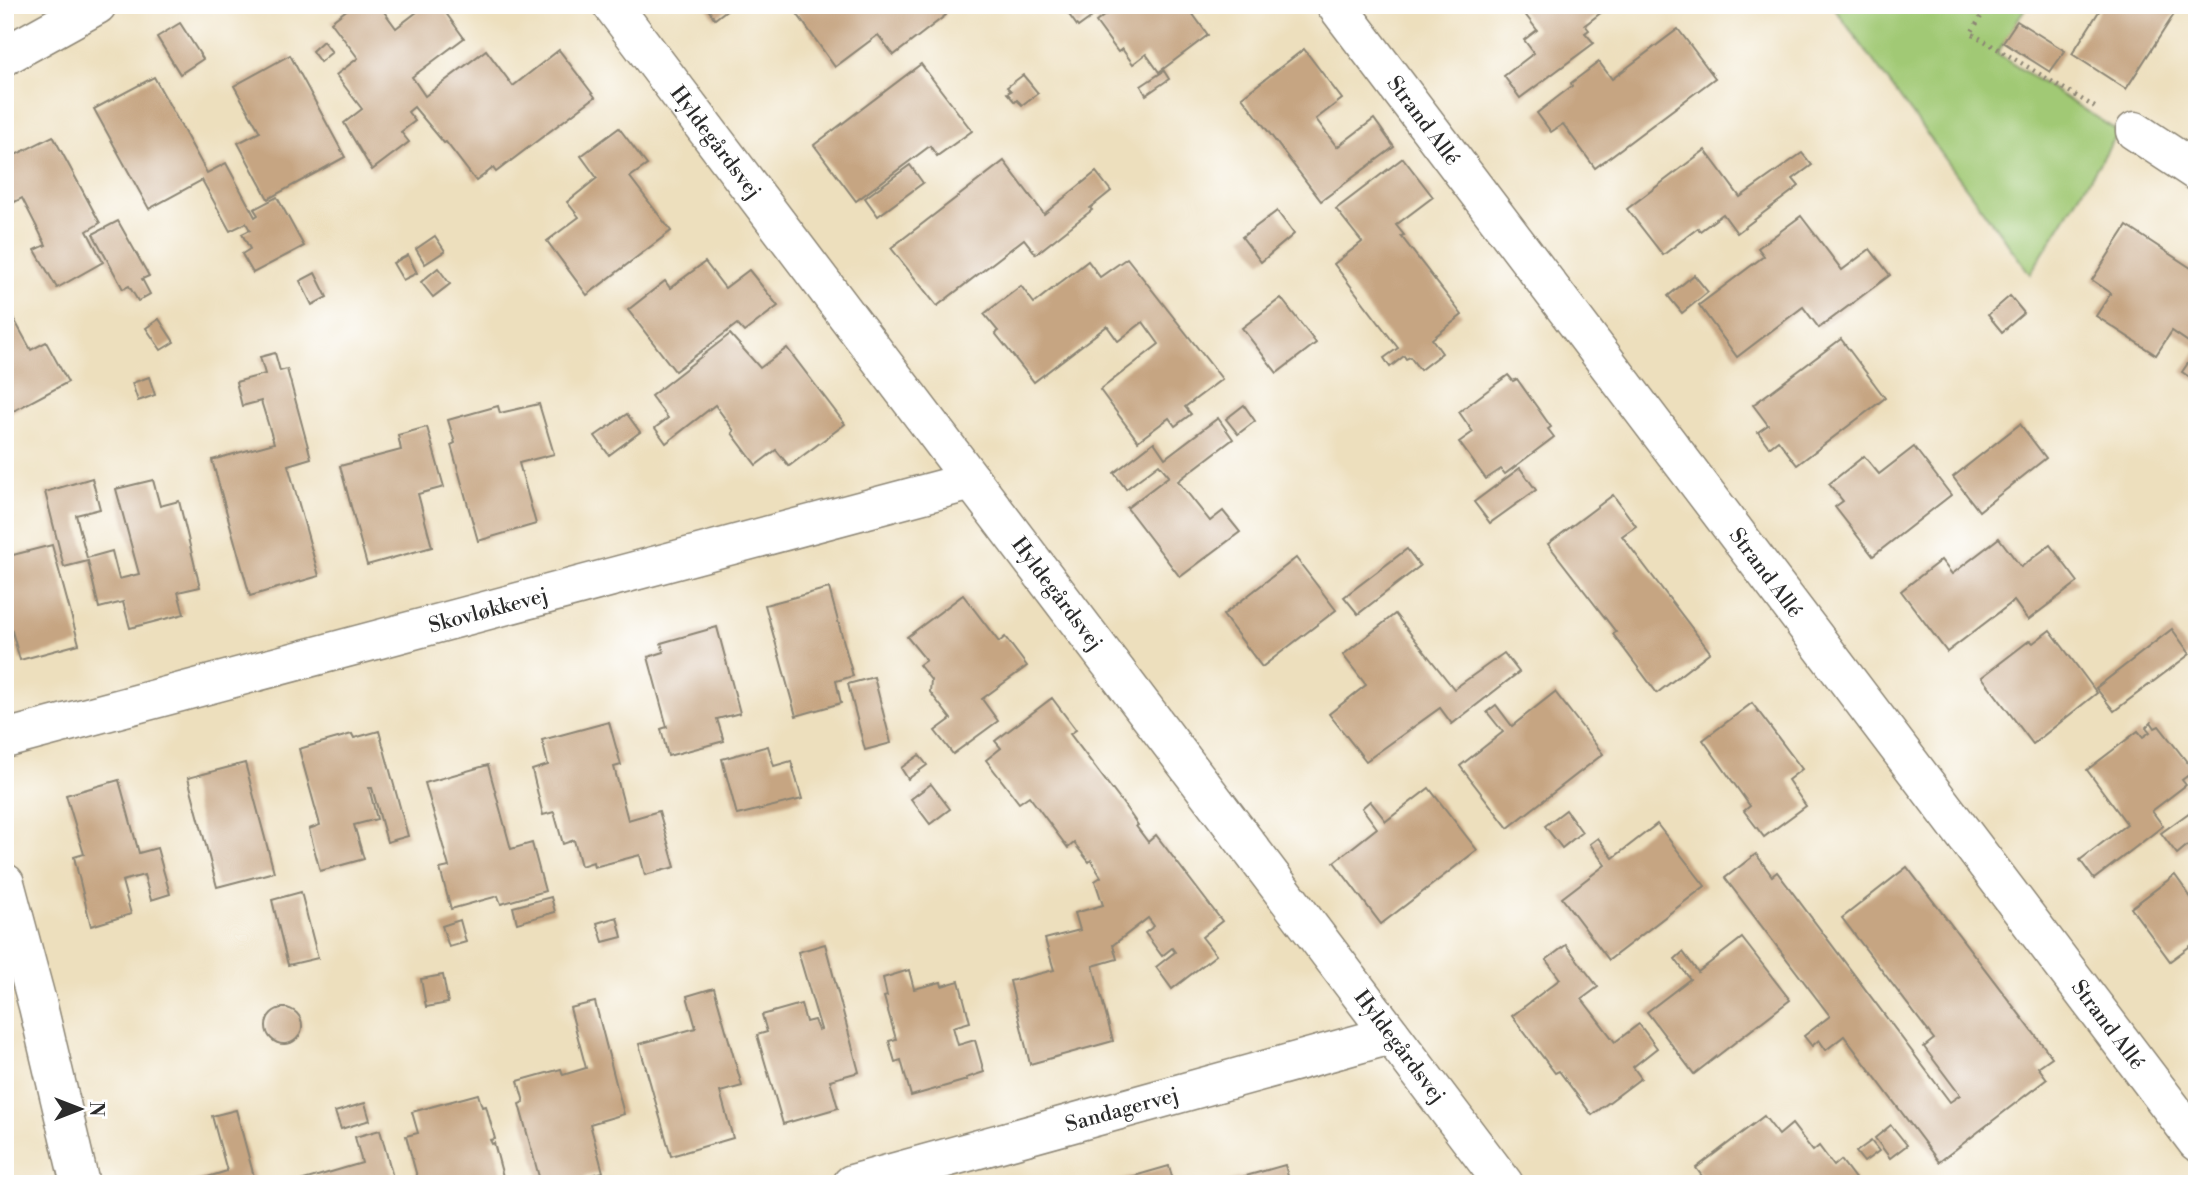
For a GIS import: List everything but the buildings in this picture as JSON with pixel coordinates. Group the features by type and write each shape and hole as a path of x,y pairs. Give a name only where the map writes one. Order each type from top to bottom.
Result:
{"street":[{"path":"5,56 97,5"},
{"name":"Hyldegårdsvej","path":"612,5 1504,1184"},
{"name":"Strand Allé","path":"1336,5 2197,1142"},
{"path":"2134,131 2197,172"},
{"name":"Skovløkkevej","path":"5,739 972,481"},
{"path":"5,883 38,1006 80,1184"},
{"name":"Sandagervej","path":"852,1184 1391,1035"}],"path":[{"path":"1989,5 1971,33 2134,131"}],"green space":[{"path":"1832,5 2027,5 1997,54 2119,132 2030,274"}]}
